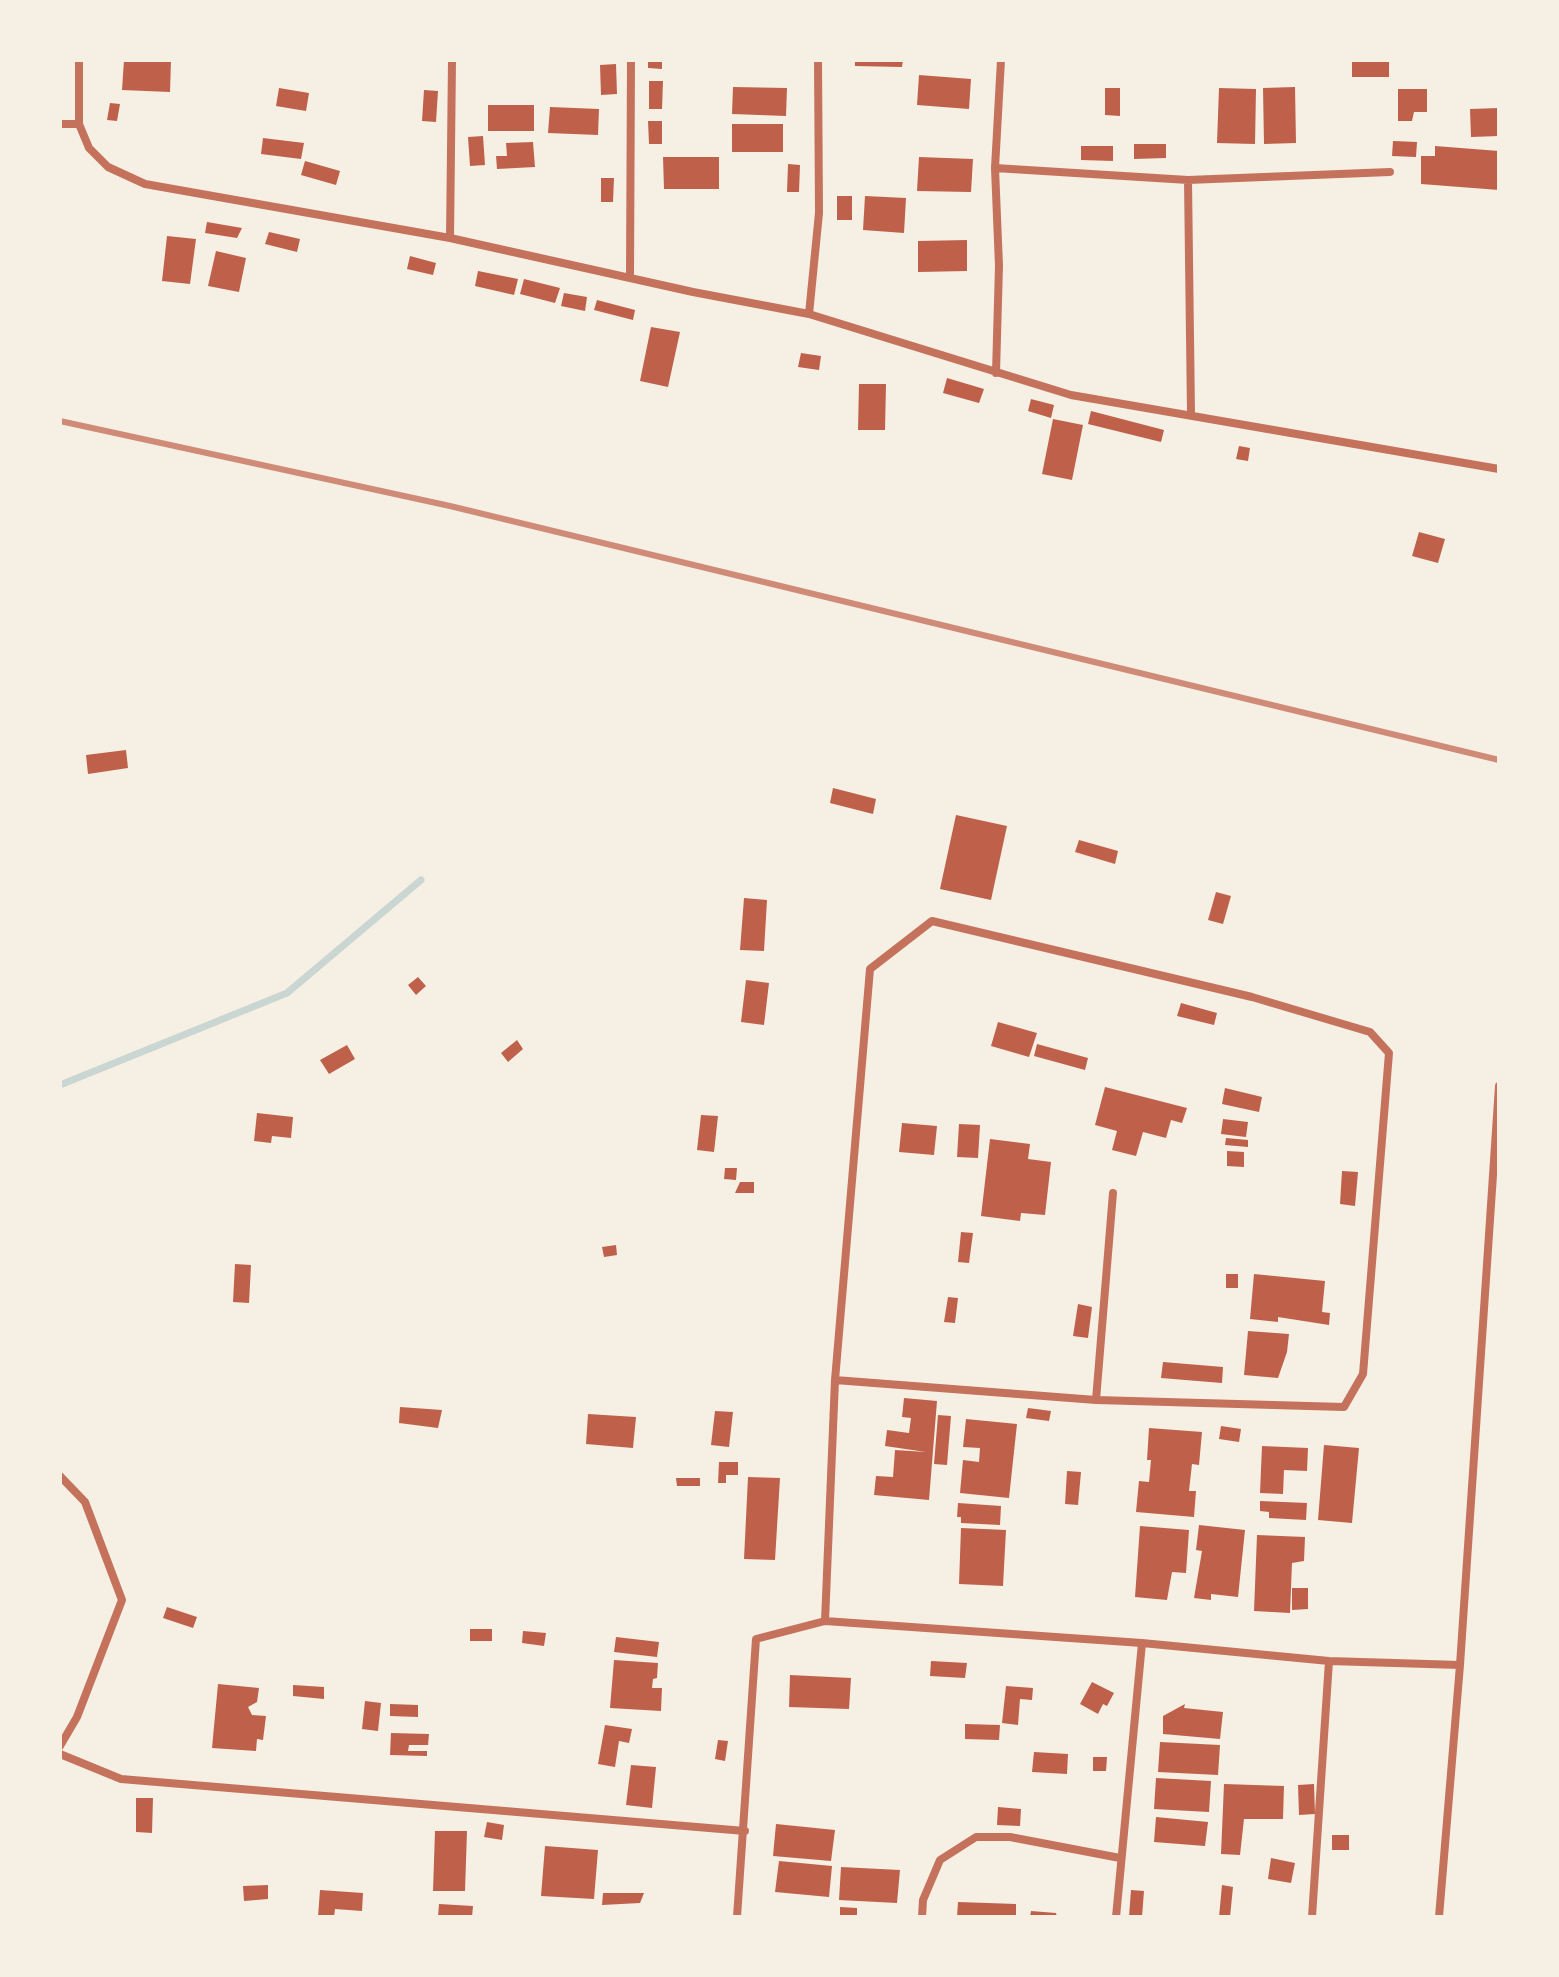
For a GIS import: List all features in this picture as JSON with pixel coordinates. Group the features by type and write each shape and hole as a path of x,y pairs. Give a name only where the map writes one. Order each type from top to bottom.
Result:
{"street":[{"path":"79,60 79,124 89,148 108,167 145,184 450,238 809,314 1071,395 1499,469"},
{"path":"450,238 452,60"},
{"path":"630,277 631,60"},
{"path":"809,314 819,213 818,60"},
{"path":"996,373 999,266 995,168 1001,60"},
{"path":"60,124 79,124"},
{"path":"995,168 1188,180 1390,172"},
{"path":"1188,180 1191,414"},
{"path":"825,1621 835,1380 870,969 932,921 1252,997 1370,1032 1389,1053 1363,1374 1344,1407 1096,1400 835,1380"},
{"path":"1439,1917 1460,1665 1499,1086"},
{"path":"1096,1400 1113,1193"},
{"path":"60,1476 85,1502 122,1600 77,1717 60,1746"},
{"path":"737,1917 756,1639 825,1621 1142,1643 1329,1661 1460,1665"},
{"path":"1116,1917 1142,1643"},
{"path":"1312,1917 1329,1661"},
{"path":"60,1754 121,1779 745,1831"},
{"path":"922,1917 923,1900 940,1860 976,1837 1010,1837 1120,1858"}],"building":[{"path":"124,60 171,60 170,92 122,90"},
{"path":"648,60 662,60 662,69 648,68"},
{"path":"855,60 903,60 902,67 855,66"},
{"path":"1352,60 1389,60 1389,77 1352,77"},
{"path":"616,64 617,94 601,95 600,65"},
{"path":"919,75 971,79 969,109 917,105"},
{"path":"649,81 663,81 662,109 649,109"},
{"path":"733,87 787,88 786,116 732,114"},
{"path":"1295,87 1296,143 1264,144 1263,88"},
{"path":"279,88 309,93 306,111 276,106"},
{"path":"1105,88 1120,88 1120,116 1105,115"},
{"path":"1219,88 1256,89 1255,144 1217,143"},
{"path":"1398,89 1427,89 1427,112 1414,112 1412,121 1398,121"},
{"path":"424,90 438,91 436,122 422,121"},
{"path":"110,103 120,104 117,121 107,120"},
{"path":"488,105 534,105 534,131 488,131"},
{"path":"550,107 599,109 598,135 548,133"},
{"path":"1499,108 1499,136 1471,137 1470,109"},
{"path":"648,121 662,121 662,144 649,144"},
{"path":"732,124 783,124 783,152 732,152"},
{"path":"483,136 485,165 470,166 468,137"},
{"path":"263,138 304,143 301,159 261,154"},
{"path":"1393,141 1417,142 1416,157 1392,156"},
{"path":"533,142 535,167 497,169 496,156 507,156 506,143"},
{"path":"1134,144 1166,144 1166,158 1134,159"},
{"path":"1081,146 1113,146 1113,161 1081,160"},
{"path":"1435,146 1499,151 1499,190 1421,184 1421,156 1435,156"},
{"path":"663,157 719,157 719,189 664,189"},
{"path":"919,157 973,159 971,192 917,191"},
{"path":"305,161 340,171 336,185 301,175"},
{"path":"788,164 800,165 799,192 787,192"},
{"path":"601,178 614,178 613,202 601,202"},
{"path":"837,196 852,196 852,220 837,220"},
{"path":"865,196 906,198 904,233 863,230"},
{"path":"207,222 242,228 237,238 205,233"},
{"path":"269,232 300,239 297,252 265,244"},
{"path":"167,236 196,239 190,284 162,281"},
{"path":"967,240 967,271 918,272 918,241"},
{"path":"216,251 246,258 239,292 208,286"},
{"path":"410,256 436,263 433,275 407,269"},
{"path":"478,271 518,279 514,295 475,286"},
{"path":"524,279 560,288 555,303 520,294"},
{"path":"564,293 587,297 585,311 561,306"},
{"path":"597,300 635,310 633,320 594,310"},
{"path":"651,327 680,332 668,387 640,381"},
{"path":"801,353 821,356 819,370 798,367"},
{"path":"947,378 984,389 979,403 943,393"},
{"path":"859,384 886,384 885,430 858,430"},
{"path":"1031,399 1054,405 1051,418 1028,411"},
{"path":"1091,411 1164,430 1161,442 1088,424"},
{"path":"1053,419 1083,425 1072,480 1042,474"},
{"path":"1239,446 1250,448 1248,461 1236,459"},
{"path":"1419,532 1445,539 1438,563 1412,556"},
{"path":"126,750 128,768 88,774 86,755"},
{"path":"833,788 876,799 873,814 830,803"},
{"path":"956,815 1007,826 991,900 940,889"},
{"path":"1079,840 1118,851 1115,864 1075,852"},
{"path":"1216,892 1231,896 1223,924 1208,920"},
{"path":"744,898 767,900 764,951 740,950"},
{"path":"418,977 426,986 416,995 408,985"},
{"path":"746,980 769,983 764,1025 741,1022"},
{"path":"1181,1003 1217,1013 1214,1025 1177,1016"},
{"path":"998,1022 1037,1033 1029,1057 991,1046"},
{"path":"517,1040 523,1049 508,1062 501,1053"},
{"path":"1037,1044 1088,1058 1085,1070 1034,1056"},
{"path":"347,1045 355,1059 329,1074 320,1060"},
{"path":"1105,1087 1187,1108 1182,1123 1171,1120 1166,1138 1143,1132 1136,1156 1112,1150 1117,1131 1095,1125"},
{"path":"1225,1088 1262,1097 1259,1112 1222,1104"},
{"path":"257,1113 293,1117 291,1138 272,1136 271,1143 254,1141"},
{"path":"701,1115 718,1116 714,1152 697,1150"},
{"path":"1223,1119 1248,1122 1246,1137 1221,1134"},
{"path":"902,1123 937,1126 934,1155 899,1152"},
{"path":"959,1124 980,1125 978,1158 957,1157"},
{"path":"1226,1138 1248,1140 1248,1147 1225,1145"},
{"path":"990,1139 1030,1144 1028,1159 1051,1162 1045,1215 1021,1213 1020,1221 981,1216"},
{"path":"1227,1151 1244,1152 1244,1167 1227,1166"},
{"path":"725,1168 737,1168 736,1180 724,1179"},
{"path":"1342,1171 1358,1172 1355,1206 1340,1204"},
{"path":"740,1182 754,1182 754,1193 735,1193"},
{"path":"961,1232 973,1233 969,1263 958,1262"},
{"path":"616,1245 617,1255 604,1257 602,1247"},
{"path":"235,1264 251,1265 249,1303 233,1302"},
{"path":"1226,1274 1238,1274 1238,1288 1226,1288"},
{"path":"1254,1274 1325,1281 1322,1312 1330,1313 1329,1325 1278,1317 1278,1322 1250,1319"},
{"path":"948,1297 958,1298 955,1323 944,1322"},
{"path":"1078,1304 1092,1307 1088,1338 1073,1336"},
{"path":"1248,1331 1289,1334 1287,1352 1278,1378 1244,1375"},
{"path":"1163,1362 1223,1367 1222,1383 1161,1378"},
{"path":"904,1398 937,1401 929,1500 874,1495 876,1476 893,1477 895,1450 926,1452 885,1446 887,1430 909,1433 911,1418 902,1417"},
{"path":"400,1407 442,1410 438,1428 399,1423"},
{"path":"1028,1408 1051,1411 1049,1421 1026,1418"},
{"path":"715,1411 733,1412 729,1447 711,1445"},
{"path":"588,1414 636,1417 633,1448 586,1444"},
{"path":"938,1415 951,1416 947,1465 934,1464"},
{"path":"966,1419 1017,1424 1009,1498 960,1493 963,1460 979,1462 980,1448 963,1447"},
{"path":"1221,1426 1241,1429 1239,1442 1219,1439"},
{"path":"1149,1428 1202,1432 1199,1465 1192,1464 1189,1491 1196,1491 1194,1517 1136,1512 1139,1481 1149,1482"},
{"path":"1324,1445 1359,1448 1352,1523 1318,1520"},
{"path":"1262,1446 1308,1448 1307,1471 1284,1470 1283,1494 1260,1493"},
{"path":"719,1462 738,1462 738,1475 726,1475 726,1483 718,1483"},
{"path":"1067,1471 1081,1472 1078,1505 1065,1504"},
{"path":"748,1477 780,1478 775,1560 744,1559"},
{"path":"676,1478 700,1478 700,1486 677,1486"},
{"path":"1260,1501 1307,1503 1306,1520 1269,1518 1269,1512 1260,1511"},
{"path":"958,1503 1001,1506 1000,1525 961,1523 961,1517 957,1517"},
{"path":"1199,1525 1245,1530 1238,1597 1211,1594 1211,1600 1194,1598 1202,1551 1196,1550"},
{"path":"1140,1526 1189,1530 1186,1573 1172,1572 1167,1600 1135,1597"},
{"path":"961,1528 1006,1530 1003,1586 959,1584"},
{"path":"1257,1535 1305,1537 1304,1561 1292,1563 1290,1613 1254,1611"},
{"path":"1292,1588 1308,1588 1308,1609 1292,1610"},
{"path":"167,1607 197,1617 193,1628 163,1618"},
{"path":"470,1629 492,1629 492,1641 470,1641"},
{"path":"523,1631 546,1633 544,1646 522,1643"},
{"path":"616,1637 659,1642 657,1657 614,1652"},
{"path":"614,1660 658,1663 657,1678 653,1679 652,1688 662,1688 661,1711 610,1708"},
{"path":"931,1661 967,1663 965,1678 930,1676"},
{"path":"790,1675 851,1678 849,1709 789,1707"},
{"path":"1092,1682 1114,1693 1098,1714 1080,1704"},
{"path":"218,1684 259,1688 257,1702 248,1707 252,1715 266,1716 263,1740 257,1739 256,1751 212,1748"},
{"path":"293,1685 324,1687 324,1699 293,1696"},
{"path":"1006,1686 1033,1688 1032,1700 1020,1699 1018,1725 1002,1723"},
{"path":"365,1701 381,1703 378,1731 362,1729"},
{"path":"390,1704 418,1705 418,1717 390,1716"},
{"path":"1185,1704 1184,1708 1223,1712 1220,1739 1163,1734 1163,1716"},
{"path":"965,1724 1000,1725 999,1740 965,1739"},
{"path":"605,1725 632,1729 629,1743 619,1741 615,1767 598,1764"},
{"path":"391,1733 429,1734 428,1745 409,1745 408,1751 427,1751 427,1756 390,1755"},
{"path":"718,1740 728,1741 725,1761 715,1759"},
{"path":"1160,1742 1220,1745 1218,1775 1158,1772"},
{"path":"1034,1752 1068,1754 1067,1774 1032,1772"},
{"path":"1093,1757 1107,1757 1106,1771 1093,1771"},
{"path":"631,1765 656,1767 652,1808 626,1805"},
{"path":"1156,1778 1211,1781 1209,1812 1154,1809"},
{"path":"1224,1784 1284,1786 1283,1819 1244,1819 1240,1855 1221,1854"},
{"path":"1314,1784 1315,1814 1299,1815 1298,1785"},
{"path":"136,1798 153,1798 152,1833 136,1832"},
{"path":"998,1807 1021,1809 1020,1826 997,1825"},
{"path":"1156,1817 1208,1822 1205,1846 1154,1842"},
{"path":"487,1822 504,1825 502,1840 484,1837"},
{"path":"776,1824 835,1830 831,1861 773,1856"},
{"path":"435,1831 467,1831 465,1891 433,1891"},
{"path":"1332,1835 1349,1835 1349,1850 1332,1850"},
{"path":"545,1846 598,1850 594,1899 541,1896"},
{"path":"1271,1858 1295,1863 1291,1883 1268,1879"},
{"path":"779,1861 832,1866 829,1897 775,1892"},
{"path":"841,1867 900,1870 897,1903 839,1900"},
{"path":"268,1885 268,1899 244,1901 243,1886"},
{"path":"1222,1885 1233,1887 1230,1917 1219,1917"},
{"path":"320,1890 363,1893 362,1911 335,1909 334,1917 318,1917"},
{"path":"1131,1890 1144,1891 1142,1917 1129,1917"},
{"path":"603,1893 644,1893 640,1903 602,1905"},
{"path":"958,1902 1016,1904 1016,1917 957,1917"},
{"path":"439,1904 473,1906 472,1917 438,1917"},
{"path":"840,1907 857,1908 857,1917 840,1917"},
{"path":"1031,1911 1056,1913 1057,1917 1030,1917"}],"waterway":[{"path":"60,1085 287,993 421,880"}],"railway":[{"path":"60,421 450,506 1499,760"}]}
